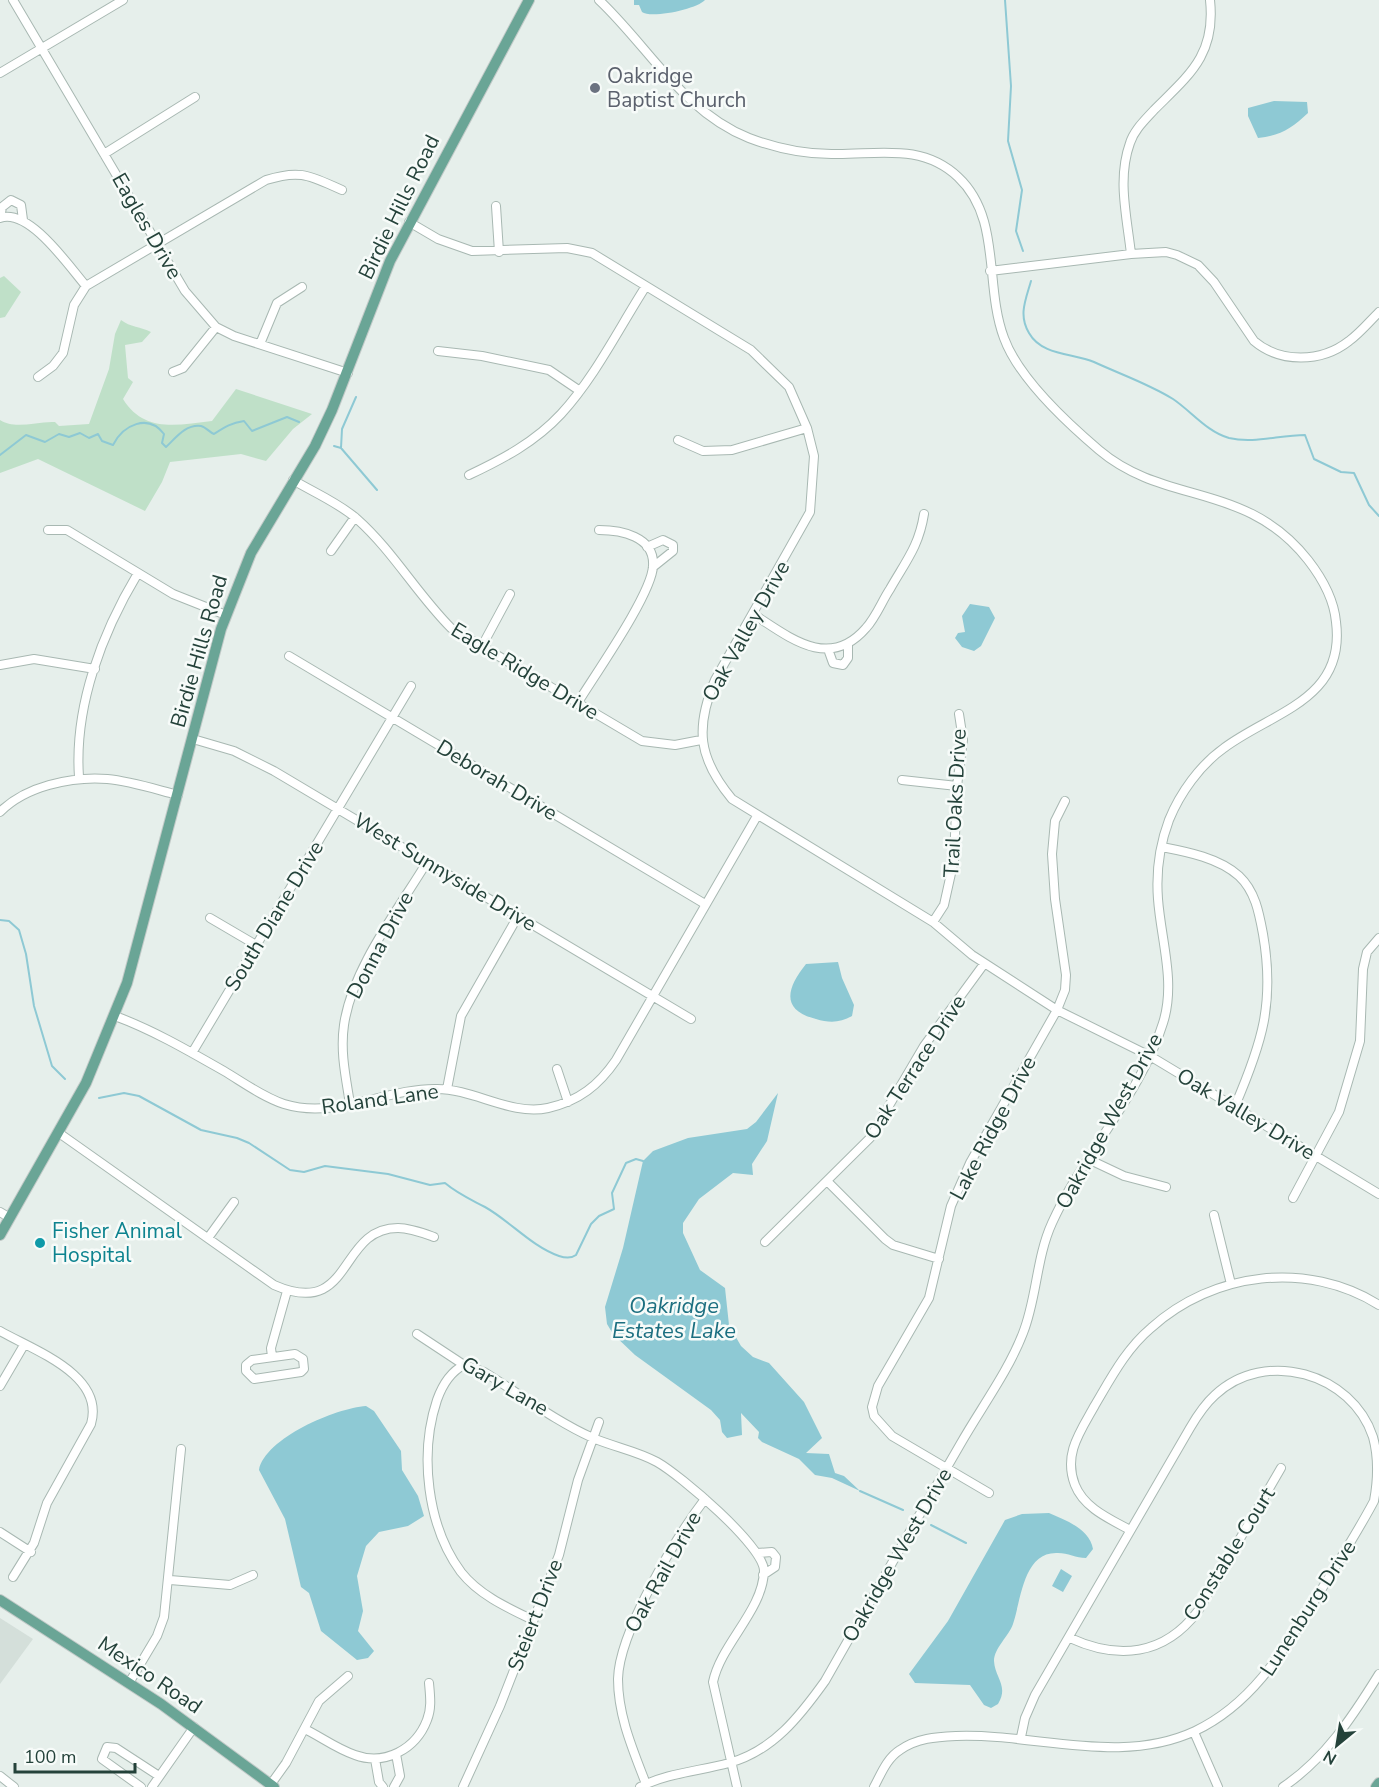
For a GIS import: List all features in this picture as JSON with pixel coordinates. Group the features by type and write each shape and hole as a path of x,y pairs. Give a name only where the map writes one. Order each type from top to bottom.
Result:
{"main road":[{"name":"Birdie Hills Road","path":"0,1235 5,1215 59,1132 86,1083 115,1016 137,951 226,615 251,553 315,446 348,373 390,261 529,0"},
{"name":"Mexico Road","path":"0,1600 194,1727 272,1786"},
{"path":"1376,1787 1379,1783"}],"street":[{"name":"Eagles Drive","path":"13,0 184,291 216,327 348,373"},
{"path":"0,73 123,0"},
{"name":"Oakridge West Drive","path":"599,0 692,102 742,136 792,151 811,154 903,151 920,155 946,168 970,190 980,206 986,223 996,311 1008,348 1032,383 1096,447 1127,468 1149,478 1231,503 1266,520 1296,546 1312,566 1333,605 1337,627 1336,644 1325,676 1315,691 1288,713 1247,733 1208,761 1175,807 1167,824 1157,874 1169,986 1165,1019 1150,1056 1050,1226 1022,1337 825,1681 803,1712 775,1739 732,1762 643,1786"},
{"path":"1131,254 1123,183 1130,141 1144,120 1186,80 1197,66 1209,31 1210,0"},
{"path":"104,154 195,97"},
{"path":"38,377 53,366 63,353 74,305 86,286 157,242 266,180 283,174 305,174 342,190"},
{"path":"23,220 21,205 11,200 2,207 0,218 9,215 23,220 43,237 86,286"},
{"path":"496,206 499,252"},
{"name":"Oak Valley Drive","path":"410,222 438,239 472,251 499,252 567,248 592,253 751,350 789,387 807,428 814,456 810,512 715,680 704,706 701,740 706,759 723,789 732,799 933,922 984,964 1058,1010 1150,1056 1379,1194"},
{"path":"990,271 1166,252 1198,265 1214,282 1254,341 1273,353 1286,357 1313,356 1331,351 1349,341 1379,312"},
{"path":"469,475 506,458 538,435 561,414 580,391 646,286"},
{"path":"260,344 277,303 302,287"},
{"path":"173,372 183,368 216,327"},
{"path":"438,351 482,356 549,370 580,391"},
{"path":"678,440 703,451 732,450 807,428"},
{"name":"Eagle Ridge Drive","path":"293,480 355,517 381,542 431,608 451,628 577,704 650,744 675,745 701,740"},
{"path":"753,614 793,639 813,648 828,649 848,644 867,627 920,538 924,514"},
{"path":"330,551 355,517"},
{"path":"48,530 67,530 192,604 226,615"},
{"path":"599,530 621,530 640,539 647,547 653,567"},
{"path":"577,704 645,592 653,567 673,551 673,545 663,540 647,547"},
{"path":"79,777 80,730 95,669 113,618 138,573"},
{"path":"482,646 510,594"},
{"path":"828,649 833,663 843,665 848,658 848,644"},
{"name":"Deborah Drive","path":"289,656 705,904"},
{"path":"0,665 34,659 95,669"},
{"name":"South Diane Drive","path":"192,1053 411,686"},
{"name":"Trail Oaks Drive","path":"933,922 944,905 951,883 957,786 963,740 959,714"},
{"name":"West Sunnyside Drive","path":"193,739 250,758 691,1019"},
{"path":"0,812 37,789 79,777 112,778 178,795"},
{"path":"902,780 957,786"},
{"name":"Lake Ridge Drive","path":"989,1493 892,1436 878,1424 872,1407 878,1386 929,1298 951,1206 970,1163 1058,1010 1065,990 1066,975 1052,854 1055,821 1065,801"},
{"name":"Roland Lane","path":"115,1016 192,1053 262,1094 287,1105 314,1109 350,1104 408,1091 447,1089 521,1108 546,1109 568,1102 596,1086 607,1074 757,816"},
{"path":"1162,847 1212,860 1237,874 1254,896 1258,909 1269,967 1268,996 1255,1059 1235,1106"},
{"name":"Donna Drive","path":"350,1104 343,1058 343,1027 350,996 364,968 427,862"},
{"path":"447,1089 461,1016 518,916"},
{"path":"210,918 256,945"},
{"path":"1293,1198 1339,1112 1360,1041 1363,969 1367,952 1379,938"},
{"name":"Oak Terrace Drive","path":"765,1242 870,1138 924,1046 984,964"},
{"path":"557,1069 568,1102"},
{"path":"59,1132 274,1285 287,1291 300,1293 326,1288 337,1280 356,1249 374,1234 398,1228 434,1237"},
{"path":"1088,1159 1124,1176 1166,1187"},
{"path":"827,1181 885,1239 899,1247 939,1259"},
{"path":"208,1238 234,1202"},
{"path":"1215,1215 1231,1284"},
{"path":"1130,1530 1094,1510 1076,1487 1070,1465 1075,1440 1120,1363 1149,1329 1194,1298 1231,1284 1259,1278 1285,1276 1315,1280 1342,1287 1379,1305"},
{"path":"272,1357 271,1348 287,1291"},
{"path":"0,1331 81,1380 92,1398 94,1410 91,1424 46,1503 31,1552 14,1577"},
{"name":"Gary Lane","path":"417,1334 464,1365 484,1372 593,1438 657,1462 705,1499 757,1552 772,1552 776,1557 775,1567 764,1575"},
{"path":"0,1386 24,1345"},
{"path":"299,1355 303,1359 304,1369 296,1374 254,1379 248,1376 246,1365 252,1360 272,1357 299,1355"},
{"path":"464,1365 456,1368 440,1392 428,1442 428,1475 439,1526 453,1559 472,1584 508,1608 533,1620"},
{"name":"Lunenburg Drive","path":"874,1787 894,1755 913,1742 931,1738 977,1735 1021,1737 1114,1748 1162,1742 1194,1732 1218,1718 1258,1684 1278,1659 1374,1501 1378,1478 1373,1436 1356,1408 1333,1385 1296,1372 1278,1370 1255,1373 1224,1388 1201,1411 1031,1703 1021,1737"},
{"name":"Steiert Drive","path":"464,1787 559,1555 578,1480 599,1422"},
{"path":"129,1683 161,1627 170,1580 181,1449"},
{"name":"Constable Court","path":"1070,1638 1098,1649 1121,1652 1152,1646 1186,1625 1198,1611 1281,1468"},
{"name":"Oak Rail Drive","path":"643,1786 624,1723 618,1679 620,1658 633,1621 705,1499"},
{"path":"0,1532 31,1552"},
{"path":"737,1787 713,1682 717,1667 757,1596 764,1575 762,1562 757,1552"},
{"path":"170,1580 230,1585 253,1575"},
{"path":"1283,1787 1306,1769 1339,1734 1379,1674"},
{"path":"272,1786 318,1701 348,1676"},
{"path":"304,1729 356,1756 375,1759 396,1754 416,1738 428,1718 429,1683"},
{"path":"152,1787 194,1727"},
{"path":"1194,1732 1218,1787"},
{"path":"141,1787 102,1759 107,1747 111,1746 159,1776"},
{"path":"394,1787 400,1776 396,1754"},
{"path":"375,1759 382,1787"},
{"path":"0,1776 15,1787"}],"shaded area":[{"path":"0,1618 33,1639 0,1684"}],"green space":[{"path":"4,276 21,292 5,317 0,318 0,278"},
{"path":"121,320 151,332 142,342 125,345 128,378 133,382 123,399 131,410 151,422 174,425 212,421 236,389 312,414 293,429 266,461 241,454 170,462 162,482 145,511 38,459 0,473 0,420 19,425 48,422 55,422 59,426 89,424 109,369 115,334"}],"water":[{"path":"634,0 705,0 684,10 664,14 647,14 642,12 639,5 634,5"},
{"path":"1274,101 1307,102 1308,113 1285,130 1258,138 1248,116 1248,108"},
{"path":"970,604 989,607 995,618 981,646 974,651 962,647 955,638 958,633 965,632 962,616"},
{"path":"838,962 842,978 854,1005 852,1016 834,1022 816,1019 797,1010 790,998 791,990 806,964"},
{"name":"Oakridge Estates Lake","path":"778,1093 767,1141 752,1164 753,1175 733,1173 699,1199 683,1223 683,1233 700,1270 725,1288 729,1325 741,1346 753,1357 769,1363 804,1402 822,1438 806,1453 829,1454 835,1473 844,1476 860,1491 832,1478 815,1475 799,1459 762,1442 758,1438 759,1432 741,1413 742,1435 727,1438 722,1432 720,1420 711,1410 635,1355 613,1334 607,1324 605,1307 623,1248 643,1161 653,1151 688,1138 747,1129 756,1122"},
{"path":"366,1406 374,1411 401,1451 402,1470 418,1496 424,1516 408,1526 379,1532 366,1546 357,1576 363,1611 358,1631 374,1651 368,1658 357,1660 321,1631 309,1593 301,1587 285,1519 259,1470 264,1458 288,1436 337,1412"},
{"path":"1049,1513 1082,1531 1091,1542 1093,1549 1086,1558 1062,1553 1046,1555 1037,1560 1030,1569 1025,1579 1013,1624 995,1656 995,1667 1002,1687 998,1704 991,1708 984,1705 970,1685 915,1683 909,1674 948,1621 1005,1520 1022,1514"},
{"path":"1061,1569 1072,1576 1063,1592 1052,1586"}],"waterway":[{"path":"1005,0 1011,86 1008,141 1022,190 1016,231 1023,251"},
{"path":"1031,281 1024,307 1024,320 1029,333 1042,346 1058,353 1094,362 1154,389 1173,399 1206,426 1229,438 1257,440 1305,435 1314,459 1341,472 1354,473 1369,505 1379,516"},
{"path":"356,397 342,429 341,448 377,490"},
{"path":"0,455 26,435 45,442 59,434 69,437 80,433 89,438 98,434 102,441 113,445 129,427 143,423 151,424 164,434 162,443 166,447 181,433 195,426 203,427 214,434 244,421 252,431 287,417 299,422"},
{"path":"334,446 341,448"},
{"path":"0,920 9,921 19,930 26,954 34,1006 52,1066 65,1079"},
{"path":"99,1098 124,1093 139,1096 201,1130 249,1143 290,1170 304,1172 325,1166 388,1174 430,1185 445,1183 494,1213 539,1246 564,1257 576,1255 591,1224 599,1216 614,1209 612,1193 626,1163 636,1159 643,1161"},
{"path":"860,1491 903,1510"},
{"path":"931,1525 966,1543"}],"place":[{"name":"Oakridge Baptist Church","path":"595,88"},
{"name":"Fisher Animal Hospital","path":"40,1243"}]}
